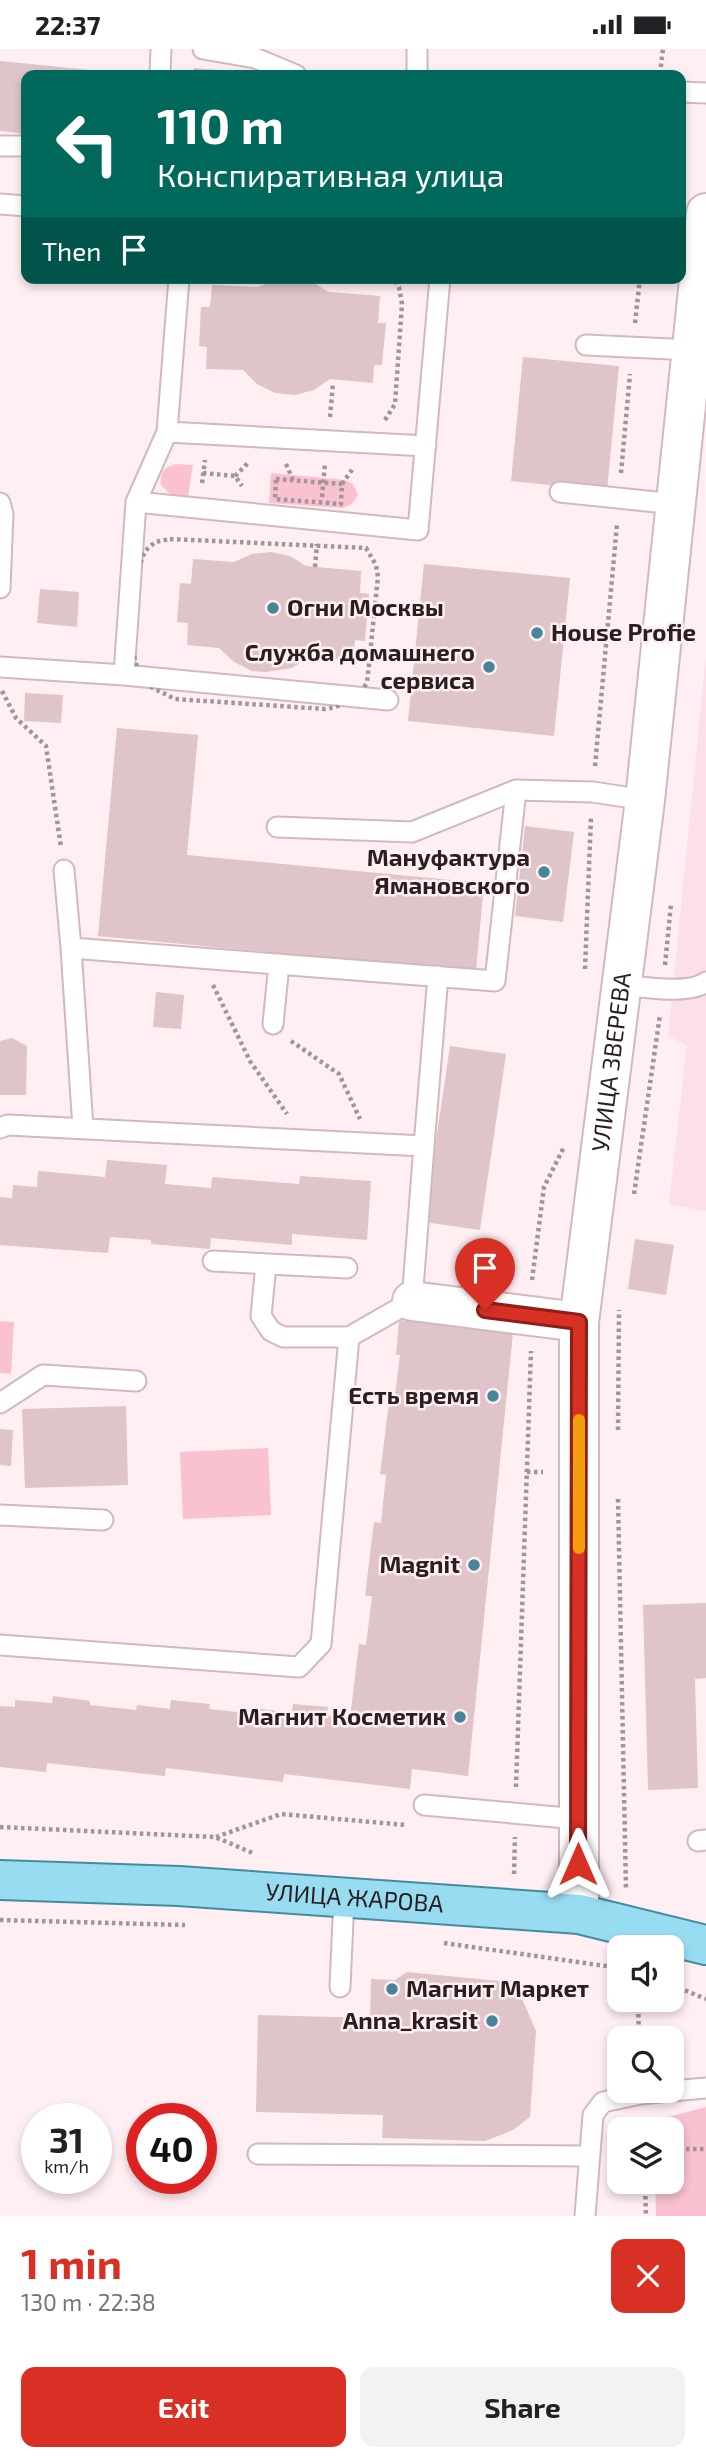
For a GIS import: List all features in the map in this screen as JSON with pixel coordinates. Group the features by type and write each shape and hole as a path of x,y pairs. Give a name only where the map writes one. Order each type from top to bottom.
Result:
{"main road":[{"name":"УЛИЦА ЖАРОВА","path":"0,1880 179,1886 579,1914 706,1945"}],"street":[{"name":"УЛИЦА ЗВЕРЕВА","path":"579,1914 579,1322 645,800 706,213"},
{"path":"412,1301 579,1322"}],"lane":[{"path":"160,70 161,49"},
{"path":"203,49 254,58 284,70"},
{"path":"417,49 417,70"},
{"path":"686,92 706,93"},
{"path":"0,146 21,146"},
{"path":"0,204 21,206"},
{"path":"124,675 136,502 167,432 179,284"},
{"path":"136,502 418,530 440,284"},
{"path":"586,345 692,350"},
{"path":"167,432 426,446"},
{"path":"560,492 676,504"},
{"path":"0,503 3,514 0,588"},
{"path":"0,667 124,675 388,701"},
{"path":"71,948 495,981 516,790"},
{"path":"277,827 412,832 516,790 593,792 645,800"},
{"path":"64,870 83,1128"},
{"path":"273,1024 279,964"},
{"path":"267,1264 261,1316 271,1331 283,1337 349,1337 412,1301 438,976"},
{"path":"621,985 663,989 699,988 706,982"},
{"path":"0,1128 8,1125 83,1128 424,1146"},
{"path":"213,1261 347,1268"},
{"path":"0,1645 299,1667 321,1644 349,1337"},
{"path":"0,1403 43,1375 136,1381"},
{"path":"0,1515 103,1520"},
{"path":"424,1805 578,1819"},
{"path":"340,1987 344,1898"},
{"path":"684,2090 706,2088"},
{"path":"585,2216 593,2115 603,2102 607,2101"},
{"path":"258,2154 589,2157"}],"path":[{"path":"661,70 663,49"},
{"path":"383,422 395,404 402,304 397,284"},
{"path":"315,567 332,383"},
{"path":"170,539 271,543 366,548 376,565 378,577 367,683 357,696 343,706 325,709 175,699 151,687 138,671 132,648 138,569 145,551 155,542 170,539"},
{"path":"271,543 271,552"},
{"path":"0,687 16,718 46,746 64,870"},
{"path":"202,958 223,1009 250,1061 282,1109 312,1140"},
{"path":"633,1206 661,1010"},
{"path":"273,1024 290,1041 339,1074 372,1144"},
{"path":"514,1882 534,1317 531,1279"},
{"path":"618,1435 619,1304"},
{"path":"618,1488 627,1898 636,1927"},
{"path":"215,1837 281,1814 403,1825"},
{"path":"0,1920 191,1925"},
{"path":"434,1942 607,1966"},
{"path":"684,1990 706,1999"},
{"path":"684,2149 706,2149"},
{"path":"645,2194 646,2216"}],"shaded area":[{"path":"177,464 193,465 188,496 171,495 161,485 164,471"},
{"path":"271,473 345,480 353,484 358,495 352,504 343,508 269,503"},
{"path":"706,655 706,1211 669,1204 687,1045 668,1036"},
{"path":"0,1321 14,1322 11,1374 0,1373"},
{"path":"268,1448 271,1515 183,1519 180,1452"},
{"path":"706,2107 706,2216 656,2216 655,2194 684,2194 684,2117 668,2117"}],"building":[{"path":"0,61 91,70 21,70 21,133 0,131"},
{"path":"265,284 315,284 329,292 380,296 378,323 386,323 382,365 374,365 373,383 330,379 314,390 295,395 275,393 257,384 243,370 206,369 207,347 199,346 201,307 210,307 212,285 258,287"},
{"path":"523,357 619,366 607,491 511,481"},
{"name":"Огни Москвы","path":"271,552 290,556 306,566 361,571 360,593 369,594 365,641 355,640 353,660 309,657 292,668 252,671 234,662 219,648 187,645 188,623 177,622 180,583 191,584 193,559 234,562 252,554"},
{"path":"424,564 570,578 554,736 408,721"},
{"path":"40,589 79,592 77,627 37,623"},
{"path":"25,693 63,695 61,723 24,721"},
{"path":"117,728 198,735 187,855 484,883 476,972 98,936"},
{"path":"525,826 574,832 563,922 515,916"},
{"path":"156,992 184,995 181,1029 153,1027"},
{"path":"12,1038 27,1046 26,1095 0,1095 0,1041"},
{"path":"450,1046 506,1054 480,1230 424,1222"},
{"path":"107,1160 167,1165 165,1184 211,1188 212,1177 299,1184 300,1176 371,1181 367,1240 292,1234 292,1245 211,1238 210,1249 110,1237 108,1253 0,1245 0,1197 12,1198 13,1185 37,1187 38,1171 105,1177"},
{"path":"635,1239 674,1245 666,1295 628,1289"},
{"path":"399,1320 513,1333 468,1776 412,1769 410,1789 284,1774 283,1782 166,1768 165,1776 47,1763 46,1772 0,1767 0,1706 15,1707 15,1700 52,1703 53,1696 90,1701 90,1705 136,1710 137,1705 170,1709 171,1700 210,1704 209,1709 255,1714 255,1708 292,1713 293,1704 328,1707 327,1715 350,1718 359,1644 366,1645 372,1596 365,1596 374,1522 381,1523 386,1475 380,1474 389,1403 394,1403 400,1355 396,1355"},
{"path":"126,1406 128,1485 25,1488 22,1409"},
{"path":"0,1429 13,1430 11,1466 0,1465"},
{"path":"706,1603 706,1678 695,1679 698,1788 648,1790 643,1605"},
{"path":"407,1972 499,1981 520,1994 536,2031 530,2117 513,2130 485,2141 382,2138 383,2115 256,2112 258,2015 370,2018 371,1979 395,1980"}],"slow traffic":[{"path":"579,1420 579,1548"}],"place":[{"name":"Огни Москвы","path":"273,608"},
{"name":"House Profie","path":"537,633"},
{"name":"Служба домашнего сервиса","path":"489,667"},
{"name":"Мануфактура Ямановского","path":"544,872"},
{"name":"Есть время","path":"493,1396"},
{"name":"Magnit","path":"474,1565"},
{"name":"Магнит Косметик","path":"460,1717"},
{"name":"Магнит Маркет","path":"392,1989"},
{"name":"Anna_krasit","path":"492,2021"}],"route":[{"path":"485,1310 579,1322 578,1864"}]}
